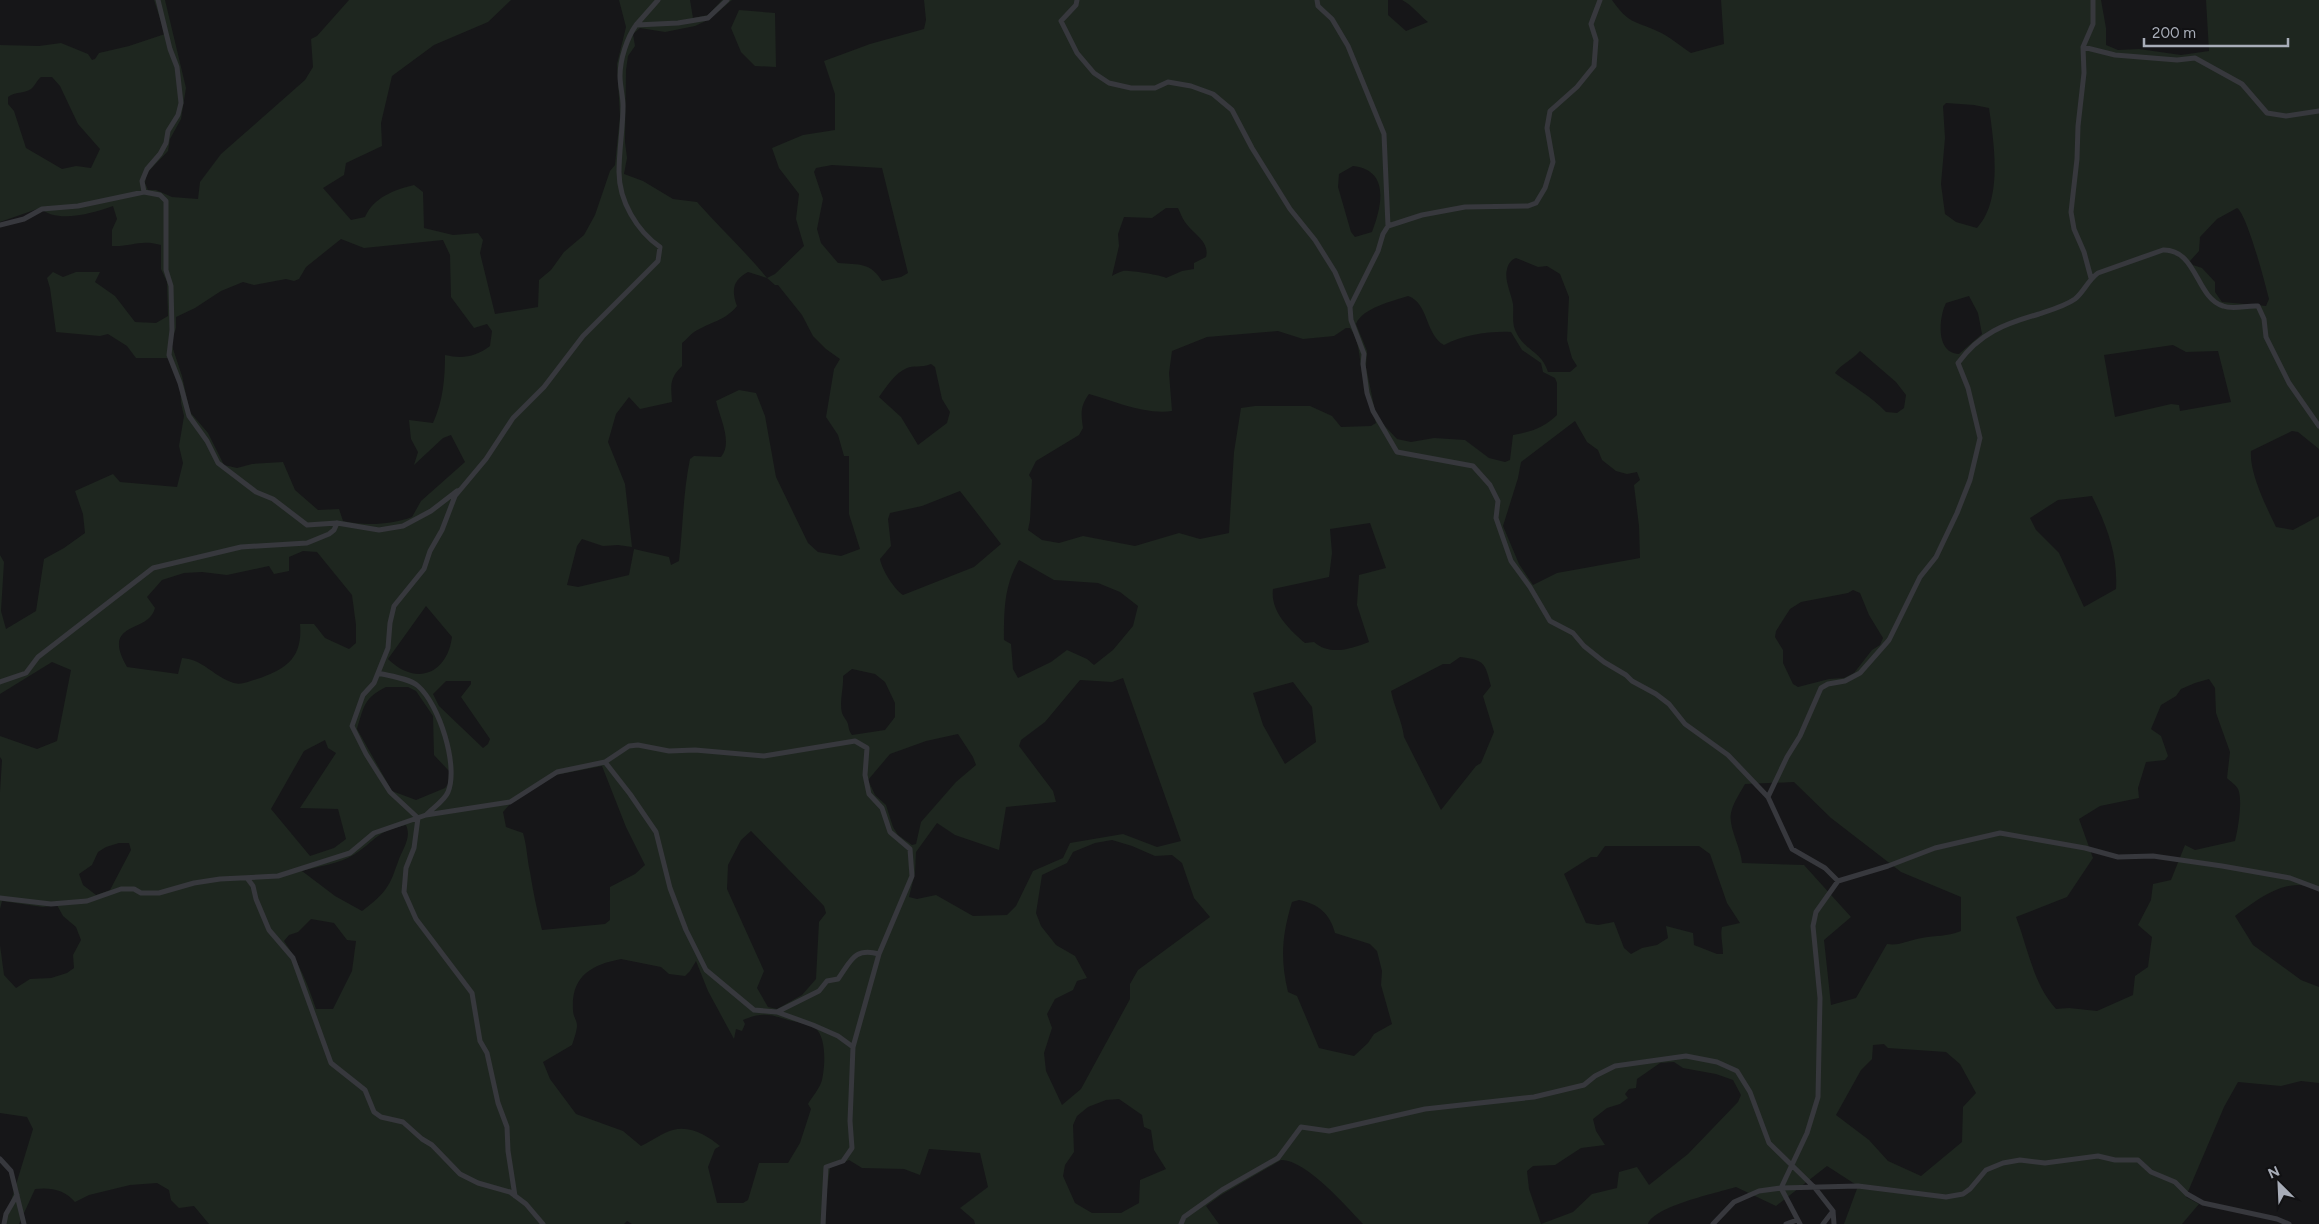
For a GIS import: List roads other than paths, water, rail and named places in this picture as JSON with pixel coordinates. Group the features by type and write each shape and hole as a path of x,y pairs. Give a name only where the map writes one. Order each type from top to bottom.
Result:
{"street":[{"path":"144,192 142,180 147,169 160,154 168,131 178,115 181,103 177,67 170,49 158,0"},
{"path":"418,818 390,792 366,754 352,726 363,695 374,683 388,648 390,623 394,606 424,569 430,551 442,530 455,496 486,459 513,418 544,387 583,336 658,260 660,247 646,238 635,223 625,200 619,172 623,106 620,76 621,64 629,35 658,0"},
{"path":"636,25 678,24 708,18 726,0"},
{"path":"1077,0 1076,5 1061,21 1077,53 1094,73 1109,83 1131,88 1154,88 1168,82 1191,86 1213,94 1232,110 1252,148 1290,209 1315,240 1330,264 1350,307 1351,320 1364,354 1363,364 1367,393 1372,411 1397,452 1473,466 1490,485 1498,501 1496,518 1510,561 1530,587 1550,621 1573,633 1584,646 1604,662 1656,694 1668,704 1685,724 1728,755 1768,797 1792,849 1825,868 1838,881"},
{"path":"1317,0 1318,6 1332,19 1348,46 1384,134 1388,226 1370,268 1350,307"},
{"path":"1388,226 1422,215 1465,207 1528,206 1536,203 1545,188 1552,162 1547,119 1550,111 1577,87 1594,66 1596,40 1591,24 1600,0"},
{"path":"2091,278 2084,252 2074,229 2071,212 2084,73 2083,47 2093,24 2093,0"},
{"path":"2083,47 2115,55 2177,60 2194,58 2242,84 2267,113 2286,116 2319,111"},
{"path":"0,225 24,219 42,209 78,206 144,192 160,195 166,201 166,270 171,286 172,330 168,354 180,383 189,416 207,441 218,464 256,492 274,499 307,525 337,523 379,530 402,526 431,510 462,487"},
{"path":"1768,797 1787,757 1800,736 1821,688 1828,684 1845,681 1860,673 1889,640 1920,577 1936,557 1970,480 1980,438 1968,388 1958,363 1968,349 1988,333 2012,322 2052,310 2076,299 2091,278 2113,266 2131,262 2163,250 2171,250 2182,255 2210,297 2222,306 2258,306 2264,319 2266,337 2289,383 2319,426"},
{"path":"0,682 26,673 38,657 153,568 241,547 307,543 329,534 334,530 337,523"},
{"path":"378,673 417,685 435,710 445,737 452,768 448,793 426,815"},
{"path":"0,898 51,904 88,901 121,889 134,889 141,894 159,893 194,883 220,879 278,876 350,852 374,833 426,815 510,802 557,772 604,762 629,746 638,745 670,751 695,750 764,756 855,741 867,748 865,775 869,794 882,808 890,832 910,849 912,876 880,954 853,1046 850,1121 852,1148 843,1161 826,1167 823,1224"},
{"path":"604,762 630,794 656,832 670,888 686,930 706,970 754,1010 777,1012 838,1036 853,1046"},
{"path":"418,818 414,848 406,868 404,892 416,919 472,993 480,1041 488,1053 498,1102 508,1126 508,1151 515,1196"},
{"path":"1781,1188 1807,1133 1818,1097 1820,998 1813,926 1816,912 1838,881 1888,866 1935,848 2000,833 2085,848 2118,857 2153,856 2222,866 2290,878 2319,889"},
{"path":"247,878 253,886 270,930 293,958 332,1063 365,1090 374,1112 403,1122 422,1139 432,1145 460,1174 510,1192 526,1204 543,1224"},
{"path":"777,1012 819,991 827,981 838,979 856,955 867,950 880,954"},
{"path":"1181,1224 1184,1217 1222,1190 1278,1158 1302,1127 1329,1131 1425,1110 1534,1097 1584,1085 1595,1076 1615,1066 1686,1056 1717,1062 1737,1071 1750,1092 1769,1143 1815,1188 1833,1211 1834,1224"},
{"path":"1713,1224 1734,1202 1759,1191 1781,1188 1858,1186 1946,1197 1963,1194 1970,1189 1986,1170 2003,1163 2020,1160 2045,1163 2098,1156 2115,1160 2138,1160 2151,1172 2175,1182 2187,1194 2202,1203 2277,1219 2289,1224"},
{"path":"0,1159 11,1171 24,1224"},
{"path":"1781,1188 1788,1198 1799,1222 1786,1224"},
{"path":"4,1224 6,1214 17,1195"},
{"path":"1823,1224 1833,1211"}]}
